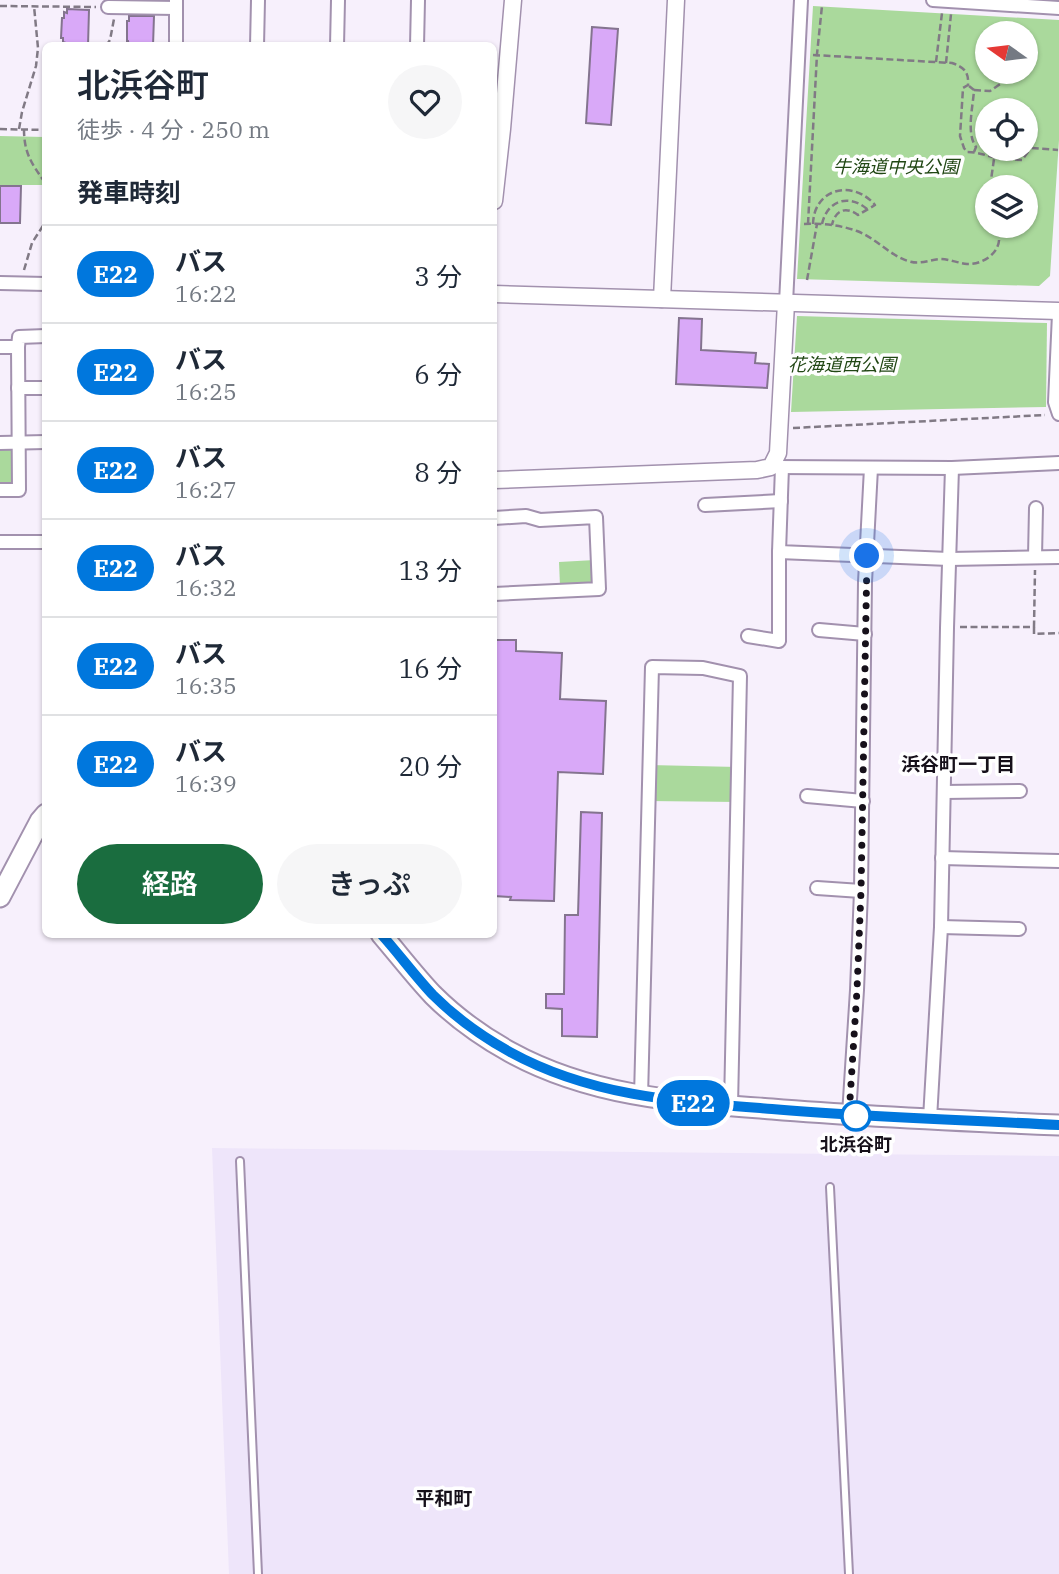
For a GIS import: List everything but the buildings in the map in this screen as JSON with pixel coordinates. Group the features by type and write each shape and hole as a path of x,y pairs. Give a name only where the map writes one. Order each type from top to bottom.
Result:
{"main road":[{"path":"0,897 42,819"},
{"path":"384,938 433,995 470,1027 510,1052 550,1071 595,1087 641,1097 704,1104 849,1115 1059,1125"}],"street":[{"path":"257,42 258,0"},
{"path":"337,42 338,0"},
{"path":"417,42 418,0"},
{"path":"497,174 513,0"},
{"path":"662,299 677,0"},
{"path":"748,636 779,641 781,501 776,467 801,0"},
{"path":"933,0 983,1 1059,8"},
{"path":"108,7 176,4 176,42"},
{"path":"0,283 42,284"},
{"path":"497,294 1059,313 1055,402 1059,414"},
{"path":"0,490 19,490 19,337 42,337"},
{"path":"0,347 18,347"},
{"path":"18,388 42,388"},
{"path":"0,443 42,442"},
{"path":"497,480 757,470 776,467 952,468 1059,463"},
{"path":"849,1115 861,891 871,468"},
{"path":"930,1119 941,927 952,468"},
{"path":"705,505 781,501"},
{"path":"1035,557 1037,508"},
{"path":"497,518 526,516 541,520 596,517 599,589 497,594"},
{"path":"0,542 42,542"},
{"path":"779,552 949,559 1059,557"},
{"path":"819,630 865,634"},
{"path":"641,1097 652,667 703,667 740,676 731,1106"},
{"path":"944,792 1020,791"},
{"path":"807,796 863,800"},
{"path":"942,859 1059,861"},
{"path":"817,888 861,891"},
{"path":"941,927 1019,929"}],"lane":[{"path":"240,1161 258,1574"},
{"path":"830,1187 849,1574"}],"path":[{"path":"0,6 108,7 116,13 109,42"},
{"path":"19,129 36,66 38,48 34,6"},
{"path":"807,280 813,224 817,54 822,6"},
{"path":"936,62 942,13"},
{"path":"946,63 951,14"},
{"path":"939,36 949,36"},
{"path":"810,55 936,62 962,66 968,77 968,85"},
{"path":"968,85 974,90 990,91 1000,84"},
{"path":"968,85 963,88 960,136 967,152 974,152 976,147 972,142 971,132 974,90"},
{"path":"0,129 42,130"},
{"path":"24,129 28,158 42,178"},
{"path":"1038,149 1058,150"},
{"path":"813,224 813,215 819,204 826,196 841,190 858,192 869,197 875,205 859,215 853,211 839,211 833,218 832,225"},
{"path":"822,224 828,209 838,202 852,201 867,209"},
{"path":"800,225 832,225 858,231 895,256 923,263 941,259 967,264 978,263 990,257 997,249 999,238"},
{"path":"14,284 23,274 32,243 42,227"},
{"path":"779,429 1059,414"},
{"path":"1035,557 1034,634 1059,633"},
{"path":"947,628 1034,627"}],"shaded area":[{"path":"212,1148 1059,1156 1059,1574 229,1574"}],"green space":[{"name":"牛海道中央公園","path":"813,6 1059,20 1059,140 1050,276 1039,286 797,279"},
{"path":"0,136 42,137 42,185 0,185"},
{"name":"花海道西公園","path":"797,316 1047,323 1046,407 791,412"},
{"path":"19,442 19,490 0,490 0,443"},
{"path":"595,560 596,585 560,586 559,562"},
{"path":"649,765 738,767 737,802 648,801"}],"bus line":[{"name":"E22","path":"384,938 433,995 470,1027 510,1052 550,1071 595,1087 641,1097 704,1104 849,1115 1059,1125"}],"place":[{"name":"北浜谷町","path":"856,1116"}],"district":[{"name":"浜谷町一丁目","path":"958,764"},
{"name":"平和町","path":"444,1498"}],"route":[{"path":"856,1116 849,1115 863,830 867,556"}]}
